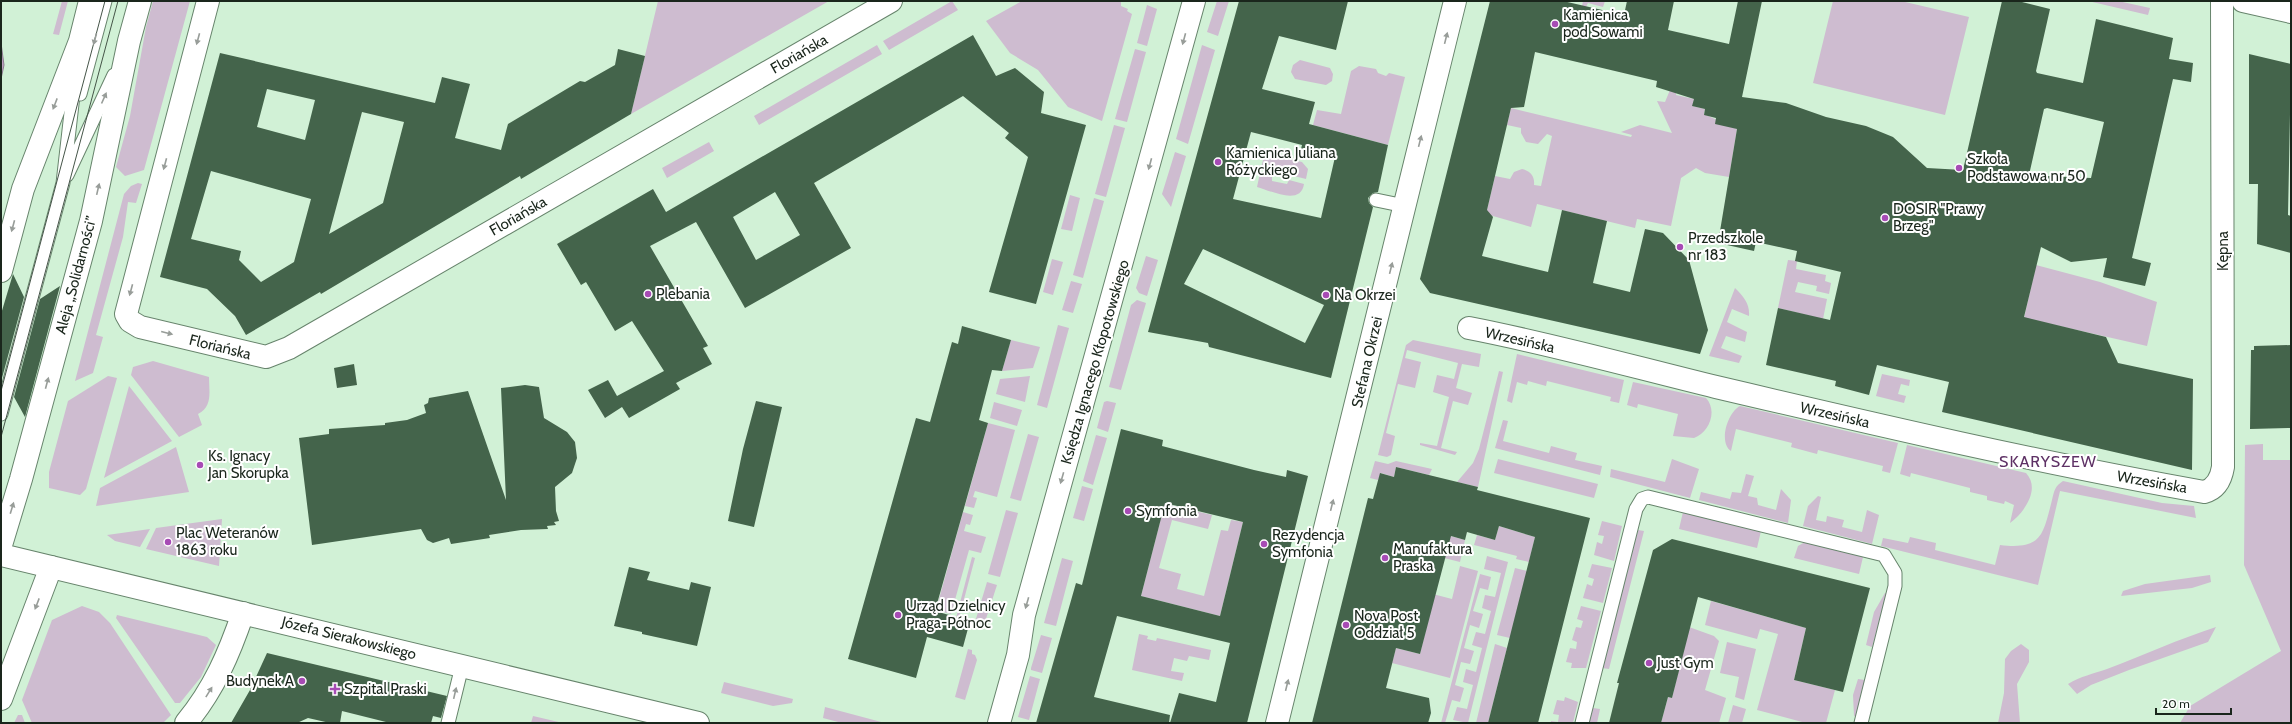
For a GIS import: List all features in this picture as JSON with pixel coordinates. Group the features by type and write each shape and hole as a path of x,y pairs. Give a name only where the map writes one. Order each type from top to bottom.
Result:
{"street":[{"path":"1,271 23,189 80,41 90,1"},
{"name":"Aleja „Solidarności”","path":"1,545 21,479 91,221 129,41 140,1"},
{"name":"Floriańska","path":"208,1 126,310 130,321 140,327 258,356 274,355 289,348 891,1"},
{"name":"Księdza Ignacego Kłopotowskiego","path":"999,723 1018,655 1024,615 1194,1"},
{"name":"Stefana Okrzei","path":"1277,723 1455,1"},
{"name":"Kępna","path":"2204,492 2214,488 2222,474 2223,467 2222,1"},
{"path":"2243,1 2291,12"},
{"name":"Wrzesińska","path":"1469,328 1920,434 2048,462 2204,492"},
{"name":"Józefa Sierakowskiego","path":"1,555 462,666 664,719 698,723"},
{"path":"1,699 51,567"},
{"path":"186,723 200,707 218,676 243,613"}],"lane":[{"path":"68,138 105,1"},
{"path":"1,414 63,184 80,41"},
{"path":"63,184 129,41"},
{"path":"1376,200 1405,206"},
{"path":"1582,723 1636,509 1642,499 1648,497 1884,555 1895,573 1895,586 1861,723"},
{"path":"448,723 462,666"}],"shaded area":[{"path":"62,1 68,1 59,35 53,34"},
{"path":"153,1 190,1 144,170 125,176 116,167 130,116 146,27"},
{"path":"658,1 829,1 631,114"},
{"path":"952,1 958,10 889,50 883,41"},
{"path":"1022,1 1118,1 1121,2 1121,6 1128,9 1127,11 1132,14 1102,121 1068,107 1038,70 1010,53 986,21"},
{"path":"1217,1 1229,1 1218,36 1207,32"},
{"path":"1583,1 1605,1 1603,7 1588,3 1586,7 1582,6"},
{"path":"1833,1 1901,1 1969,17 1945,115 1813,83"},
{"path":"2088,1 2118,1 2150,8 2148,15"},
{"path":"1147,5 1157,9 1147,46 1137,43"},
{"path":"1,43 4,65 1,79"},
{"path":"877,45 882,54 759,125 754,116"},
{"path":"1202,45 1215,50 1188,144 1176,139"},
{"path":"1135,49 1146,52 1127,122 1115,119"},
{"path":"1300,60 1330,68 1333,74 1332,81 1326,85 1295,79 1291,72 1293,65"},
{"path":"1359,66 1376,69 1378,73 1386,76 1389,73 1405,77 1388,145 1313,125 1317,110 1341,114 1351,71"},
{"path":"1670,90 1676,92 1676,95 1694,99 1693,106 1705,109 1704,114 1737,129 1729,177 1705,173 1696,168 1681,178 1671,226 1637,219 1635,228 1537,204 1531,227 1486,214 1495,176 1510,179 1514,172 1522,169 1531,174 1534,179 1534,185 1541,186 1552,136 1547,134 1538,144 1526,142 1521,133 1521,128 1507,125 1511,108 1631,137 1632,135 1621,132 1640,125 1672,133 1657,101 1665,102"},
{"path":"1114,125 1125,128 1106,197 1095,194"},
{"path":"709,142 714,151 667,178 662,168"},
{"path":"1175,152 1186,156 1171,207 1162,194"},
{"path":"1265,153 1302,162 1308,169 1306,179 1290,175 1290,169 1276,167 1274,172 1261,168"},
{"path":"1260,173 1272,177 1272,181 1287,184 1289,180 1304,184 1302,191 1292,196 1277,194 1257,187"},
{"path":"138,183 142,184 136,203 128,202 123,237 96,335 103,337 93,373 75,381 124,194 131,186"},
{"path":"1070,195 1080,198 1072,231 1061,229"},
{"path":"1094,198 1104,201 1083,278 1073,275"},
{"path":"1146,256 1158,260 1147,296 1139,293 1136,288"},
{"path":"1052,259 1063,262 1053,295 1043,292"},
{"path":"1788,260 1797,261 1796,269 1826,275 1825,281 1831,283 1829,294 1816,291 1817,286 1798,282 1795,292 1827,299 1823,319 1778,308"},
{"path":"2036,265 2100,282 2157,302 2147,346 2024,318"},
{"path":"1071,281 1082,284 1073,313 1062,310"},
{"path":"1735,288 1746,301 1749,316 1732,309 1727,322 1747,332 1745,342 1726,336 1721,348 1742,356 1739,363 1709,356"},
{"path":"1137,300 1146,303 1121,390 1109,387 1131,305"},
{"path":"1058,325 1069,328 1047,408 1037,405"},
{"path":"1011,340 1040,347 1033,368 1002,371"},
{"path":"1413,340 1481,354 1479,367 1462,364 1456,388 1472,393 1468,405 1453,401 1441,448 1457,452 1455,455 1420,445 1420,443 1437,446 1449,397 1433,392 1437,375 1454,379 1458,363 1407,350 1405,358 1421,362 1415,388 1398,384 1386,433 1395,436 1391,455 1387,457 1378,455 1406,345"},
{"path":"1517,354 1624,380 1619,403 1610,401 1611,397 1547,381 1546,386 1528,381 1527,385 1517,382 1512,403 1507,401"},
{"path":"153,361 209,377 208,403 203,411 198,414 202,425 179,437 131,375 133,367"},
{"path":"1499,371 1503,372 1478,487 1457,482 1473,463 1479,449"},
{"path":"1882,374 1910,380 1909,386 1901,384 1898,394 1906,396 1904,403 1876,396"},
{"path":"108,376 117,378 86,489 80,495 49,488 49,472 68,401"},
{"path":"1030,376 1025,402 996,394 1000,379"},
{"path":"1633,382 1706,398 1710,403 1711,409 1708,427 1694,438 1673,436 1678,414 1638,404 1637,408 1627,405"},
{"path":"129,386 172,441 104,478"},
{"path":"1107,401 1116,403 1108,432 1097,428 1104,402"},
{"path":"994,402 1022,410 1017,426 990,418"},
{"path":"1740,406 1898,443 1890,473 1882,471 1883,466 1818,450 1817,454 1791,447 1792,443 1736,429 1731,451 1727,447 1725,441 1726,427 1732,414"},
{"path":"1503,420 1508,421 1503,441 1549,453 1551,446 1577,453 1575,460 1602,466 1600,475 1495,448"},
{"path":"988,423 1015,430 997,497 975,491 973,497 977,498 974,508 965,506"},
{"path":"1028,434 1039,437 1021,501 1010,498"},
{"path":"1096,435 1107,438 1093,485 1083,481"},
{"path":"2263,444 2263,460 2291,460 2291,723 2180,723 2190,706 2281,651 2244,565 2245,445"},
{"path":"1907,445 2026,473 2032,486 2029,500 2021,513 2010,523 2014,505 2005,501 2004,504 1987,500 1987,496 1970,492 1970,488 1911,473 1910,477 1900,474"},
{"path":"176,447 189,492 96,506 100,488"},
{"path":"1498,459 1598,484 1594,498 1494,473"},
{"path":"1672,459 1699,469 1690,498 1610,477 1611,469 1665,482"},
{"path":"1375,461 1388,464 1396,461 1432,469 1429,475 1396,467 1394,477 1381,473 1378,480 1370,478"},
{"path":"1746,474 1754,476 1748,496 1757,498 1758,505 1776,510 1781,489 1791,500 1788,523 1699,500 1701,492 1730,499 1732,492 1741,493"},
{"path":"2063,481 2162,503 2194,506 2196,518 2060,491 2038,585 1881,546 1883,538 1908,543 1910,537 1936,543 1935,550 1995,565 2000,545 2025,545 2038,538 2043,531 2055,489"},
{"path":"1082,486 1093,489 1084,521 1073,518"},
{"path":"1818,496 1821,497 1816,520 1826,522 1827,516 1844,520 1842,527 1862,532 1867,510 1879,515 1872,544 1803,526 1808,506"},
{"path":"1158,502 1212,515 1208,529 1172,520 1159,568 1181,574 1177,589 1204,596 1221,530 1228,531 1231,520 1243,522 1220,616 1141,596 1160,522"},
{"path":"1006,510 1018,513 1000,577 988,574"},
{"path":"963,512 973,515 970,525 966,524 964,531 986,537 981,553 969,550 951,614 936,610"},
{"path":"1683,512 1761,531 1757,548 1679,529"},
{"path":"222,519 219,566 146,549 156,528"},
{"path":"1602,521 1622,526 1614,561 1594,555 1597,542 1602,544 1604,536 1598,535"},
{"path":"1499,526 1535,537 1529,562 1516,559 1517,556 1474,545 1477,535 1495,540"},
{"path":"150,529 140,547 115,541 107,535"},
{"path":"1425,529 1465,540 1460,562 1444,558"},
{"path":"1638,530 1644,531 1609,669 1602,668"},
{"path":"1805,542 1863,557 1859,574 1794,558 1798,546"},
{"path":"1487,556 1508,562 1468,723 1453,720 1457,707 1467,709 1473,685 1463,682 1466,669 1476,672 1482,648 1472,645 1476,632 1485,634 1491,611 1482,608 1485,595 1495,597 1501,573 1484,569"},
{"path":"972,557 975,558 959,618 956,618"},
{"path":"1062,558 1073,561 1056,626 1044,623"},
{"path":"1592,564 1612,568 1603,603 1583,598 1587,584 1592,586 1594,579 1588,577"},
{"path":"1460,566 1478,571 1450,678 1392,663 1396,648 1420,654 1431,609 1429,593 1452,599"},
{"path":"1515,568 1527,571 1510,638 1497,635"},
{"path":"1480,574 1491,577 1488,590 1480,588 1473,611 1483,614 1479,628 1470,625 1464,648 1474,651 1470,664 1461,662 1455,685 1464,688 1460,702 1452,700 1445,723 1441,723"},
{"path":"2210,575 2211,582 2192,588 2121,596 2123,591 2145,584"},
{"path":"987,582 997,585 984,625 975,622"},
{"path":"1885,593 1888,593 1872,647 1866,645 1874,612"},
{"path":"1711,601 1806,628 1794,680 1835,690 1826,723 1806,723 1757,710 1778,634 1760,629 1757,639 1705,625"},
{"path":"82,606 99,612 110,623 171,715 163,723 32,723 22,700 52,620"},
{"path":"1581,606 1601,611 1586,668 1571,668 1572,663 1566,662 1570,648 1576,649 1577,642 1572,640 1576,627 1581,628 1583,621 1577,619"},
{"path":"117,615 207,637 216,645 201,677 180,703 175,703 116,618"},
{"path":"1689,627 1714,636 1719,641 1705,690 1726,698 1719,723 1661,723 1668,697 1672,698"},
{"path":"2216,627 2208,642 2091,685 2077,694 2068,684 2082,677 2107,669"},
{"path":"1139,634 1148,636 1147,639 1156,641 1157,638 1211,650 1209,660 1189,656 1187,661 1174,658 1171,671 1184,673 1182,681 1132,670"},
{"path":"1041,635 1052,638 1042,673 1031,670"},
{"path":"1727,642 1756,649 1744,700 1735,697 1739,677 1720,673"},
{"path":"1495,644 1507,648 1488,723 1476,723"},
{"path":"2021,644 2029,650 2029,662 2017,684 2020,723 1998,723 2004,693 2005,659 2011,651"},
{"path":"968,649 972,650 972,654 975,655 977,660 965,700 955,697"},
{"path":"1030,676 1040,679 1029,720 1018,717"},
{"path":"1858,679 1865,680 1856,717 1854,716 1853,695"},
{"path":"724,682 793,699 792,703 773,706 721,693"},
{"path":"1565,697 1578,702 1573,723 1551,723 1551,721 1558,722 1559,715 1553,714 1557,700 1564,701"},
{"path":"1733,705 1746,709 1742,723 1728,723"},
{"path":"825,707 885,723 842,723 823,718"},
{"path":"1593,708 1600,709 1597,723 1589,723"},
{"path":"18,715 22,715 25,723 14,723"},
{"path":"533,716 563,723 531,723"}],"building":[{"path":"1239,1 1348,1 1336,50 1279,36 1262,89 1315,102 1309,124 1388,145 1378,192 1373,193 1368,198 1369,203 1373,207 1331,378 1209,347 1208,343 1148,332","holes":["1251,132 1302,145 1301,149 1335,157 1321,218 1233,199","1203,249 1324,305 1305,343 1184,284"]},
{"path":"1490,1 1563,1 1624,15 1627,1 1674,1 1668,30 1729,44 1738,1 1762,1 1742,97 1786,103 1826,117 1866,126 1893,137 1927,168 1963,170 2002,1 2018,1 2050,9 2036,71 2037,73 2083,83 2096,19 2173,38 2169,59 2193,63 2191,82 2173,79 2132,258 2151,263 2145,286 2103,277 2107,258 2071,262 2041,247 2024,317 2106,337 2118,363 2193,379 2192,470 1942,412 1949,382 1877,365 1869,395 1835,386 1836,381 1766,365 1778,308 1830,320 1841,272 1795,261 1797,251 1756,242 1754,251 1718,243 1737,129 1715,124 1716,118 1704,115 1705,109 1692,106 1694,99 1656,87 1657,81 1535,52 1524,107 1511,108 1487,210 1493,217 1482,256 1548,272 1562,210 1607,221 1593,283 1630,292 1645,229 1663,233 1689,260 1708,330 1700,354 1430,293 1420,279","holes":["2047,108 2104,122 2091,178 2029,175 2044,109"]},
{"path":"973,35 996,76 1015,68 1044,92 1041,113 1086,125 1036,304 989,292 1028,157 1005,138 1009,133 963,96 814,183 851,248 745,308 696,222 650,246 708,346 703,348 712,364 676,383 680,389 629,418 622,407 605,418 588,390 608,380 617,396 664,371 632,321 615,331 586,282 581,285 557,244 653,189 666,212","holes":["775,192 800,235 756,260 733,217"]},
{"path":"618,49 645,56 631,114 521,179 520,176 321,294 320,292 246,335 235,316 207,289 160,277 220,53 435,103 442,77 470,84 455,138 501,150 508,124 580,81 585,82 615,65","holes":["267,89 315,100 305,140 257,127","362,112 404,122 383,203 329,234","211,171 311,199 294,262 261,282 239,260 241,251 191,239"]},
{"path":"2249,54 2291,64 2288,215 2291,216 2291,253 2257,244 2258,184 2249,184"},
{"path":"13,274 24,297 2,378 1,314"},
{"path":"60,286 25,417 14,397 40,299"},
{"path":"962,326 1011,340 1002,371 992,370 979,420 988,423 935,611 970,621 963,647 927,637 916,678 848,659 916,418 930,422 952,342 958,344"},
{"path":"2291,345 2291,428 2250,429 2251,350 2254,350 2254,346"},
{"path":"354,364 357,385 337,388 334,368"},
{"path":"525,385 539,387 544,418 567,432 575,442 577,458 572,473 555,487 556,511 559,521 554,522 556,525 547,526 548,529 521,530 489,535 490,538 451,544 449,538 433,543 427,540 421,529 312,545 299,438 329,434 329,429 385,425 385,423 407,420 426,413 424,405 428,403 429,398 468,391 506,500 501,388"},
{"path":"756,401 782,407 754,527 728,521 743,449"},
{"path":"1121,429 1163,440 1162,446 1254,470 1286,477 1287,470 1308,476 1247,723 1170,723 1179,693 1216,702 1230,643 1117,616 1094,697 1170,715 1169,723 1036,723 1076,583 1082,585","holes":["1165,503 1243,522 1220,616 1141,596"]},
{"path":"1396,467 1478,487 1477,490 1590,518 1538,723 1488,723 1535,537 1499,526 1495,540 1467,532 1465,540 1451,536 1420,654 1396,648 1386,688 1429,698 1431,713 1428,723 1312,723 1368,498 1373,499 1380,473 1394,477"},
{"path":"1672,539 1870,588 1843,692 1794,680 1806,628 1698,597 1672,698 1668,697 1661,723 1609,723 1619,683 1617,683 1653,550"},
{"path":"629,567 650,572 647,580 689,590 691,582 711,587 697,646 642,634 642,632 614,626"},
{"name":"Szpital Praski","path":"267,653 447,696 441,718 433,716 431,723 390,723 342,711 340,723 330,723 308,718 297,723 231,723 250,690"}],"tram line":[{"path":"1,391 105,1"},
{"path":"1,437 118,1"}],"place":[{"name":"Kamienica pod Sowami","path":"1555,24"},
{"name":"Kamienica Juliana Różyckiego","path":"1218,162"},
{"name":"Szkoła Podstawowa nr 50","path":"1959,168"},
{"name":"DOSIR \"Prawy Brzeg\"","path":"1885,218"},
{"name":"Przedszkole nr 183","path":"1680,247"},
{"name":"Plebania","path":"648,294"},
{"name":"Na Okrzei","path":"1326,295"},
{"name":"Ks. Ignacy Jan Skorupka","path":"200,465"},
{"name":"Symfonia","path":"1128,511"},
{"name":"Plac Weteranów 1863 roku","path":"168,542"},
{"name":"Rezydencja Symfonia","path":"1264,544"},
{"name":"Manufaktura Praska","path":"1385,558"},
{"name":"Urząd Dzielnicy Praga-Północ","path":"898,615"},
{"name":"Nova Post Oddział 5","path":"1346,625"},
{"name":"Just Gym","path":"1649,663"},
{"name":"Budynek A","path":"302,681"},
{"name":"Szpital Praski","path":"335,689"}],"district":[{"name":"SKARYSZEW","path":"2048,461"}]}
